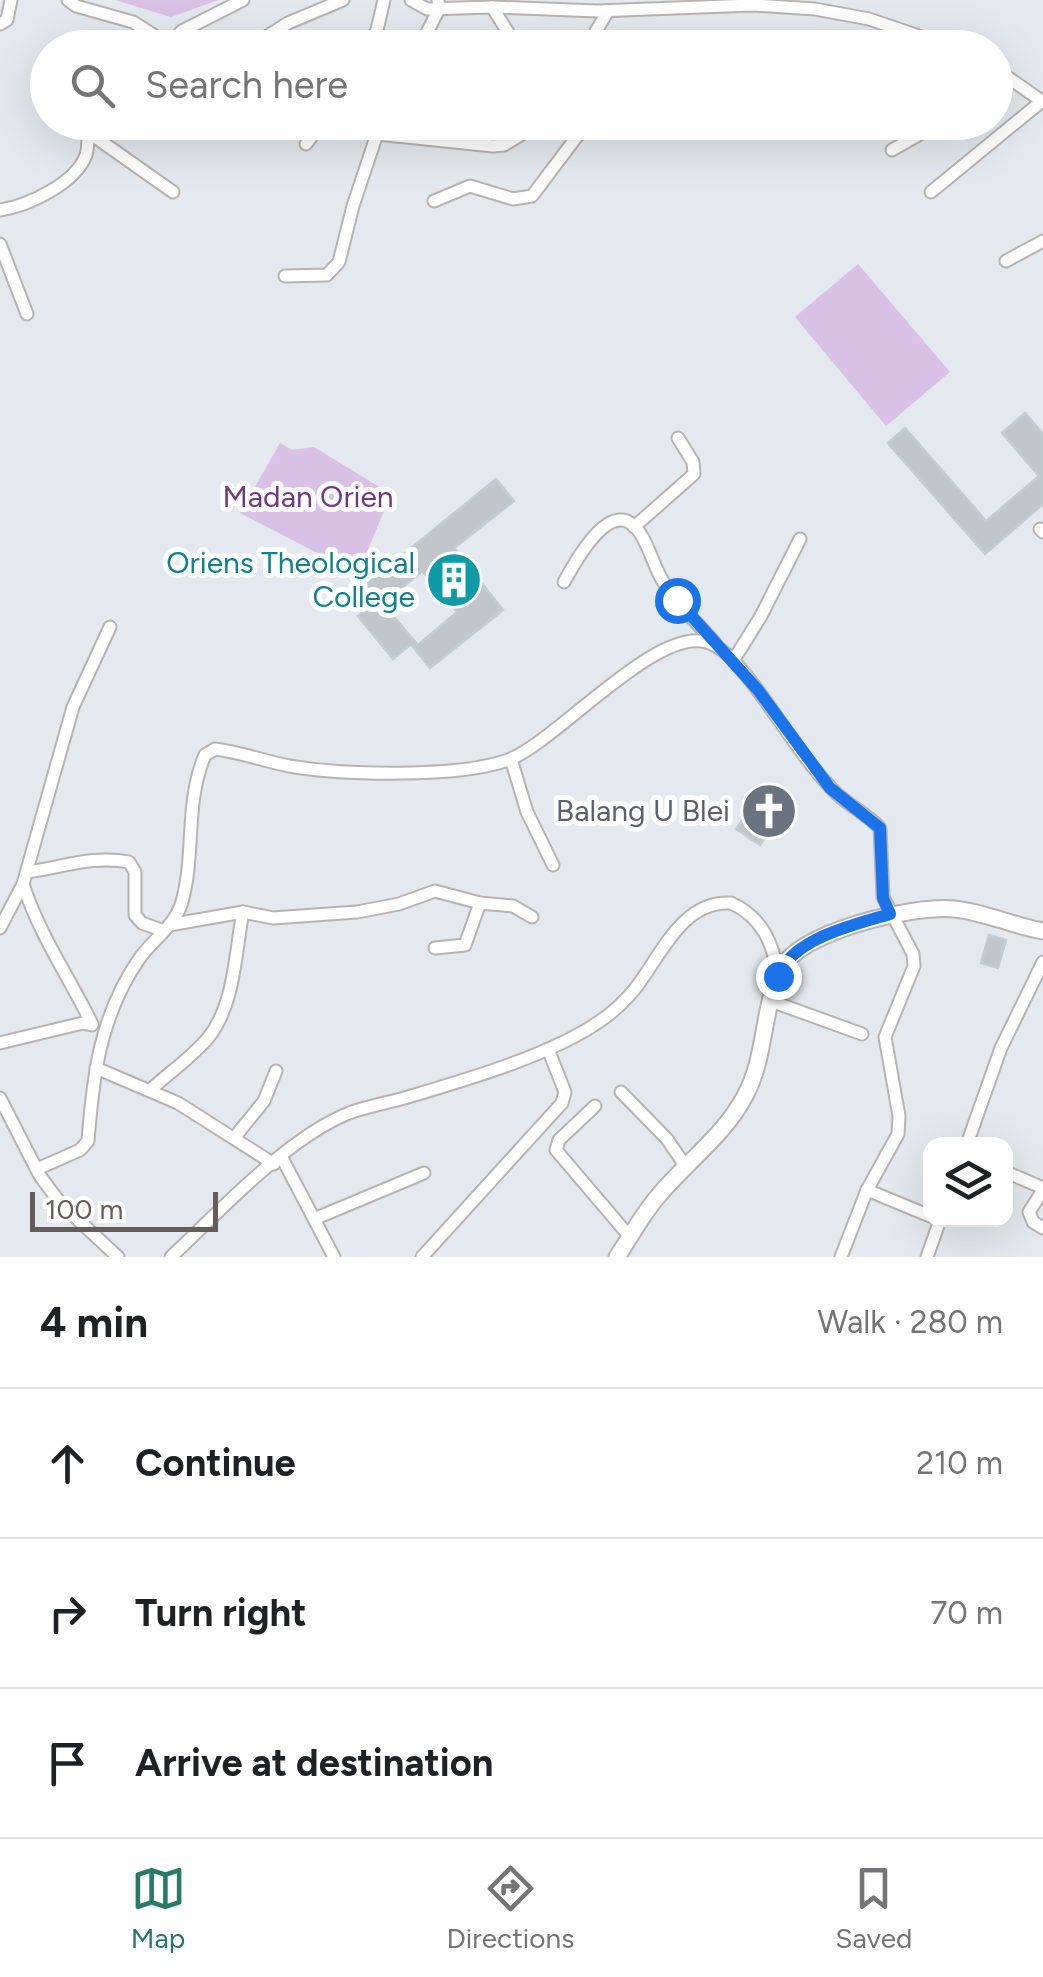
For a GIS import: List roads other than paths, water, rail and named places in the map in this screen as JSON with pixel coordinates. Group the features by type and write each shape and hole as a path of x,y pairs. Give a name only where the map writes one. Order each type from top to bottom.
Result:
{"street":[{"path":"0,24 8,16 11,0"},
{"path":"68,0 146,30"},
{"path":"184,30 242,0"},
{"path":"277,30 343,0"},
{"path":"377,30 384,0"},
{"path":"410,0 427,9 442,4 815,8 901,30"},
{"path":"428,30 442,4"},
{"path":"492,7 507,30"},
{"path":"1013,85 1042,101 1013,125"},
{"path":"0,210 40,198 79,166 88,152 88,140"},
{"path":"105,140 172,192"},
{"path":"306,144 309,140"},
{"path":"285,276 327,274 339,262 375,140"},
{"path":"455,140 493,146 512,140"},
{"path":"434,201 470,186 512,199 532,196 574,140"},
{"path":"892,150 910,140"},
{"path":"931,192 994,140"},
{"path":"1006,261 1043,241"},
{"path":"0,244 27,314"},
{"path":"634,527 694,474 693,462 678,438"},
{"path":"564,582 602,528 621,520 634,527 664,584 734,662 830,788 880,828 883,898 913,954 914,966 885,1038 899,1116 898,1134 867,1190 841,1257"},
{"path":"734,662 800,539"},
{"path":"0,928 25,878 73,707 110,627"},
{"path":"37,1169 85,1146 101,1035 136,963 176,918 182,900 194,788 205,755 222,750 290,766 368,773 458,769 511,759 598,694 673,647 690,641 720,648"},
{"path":"511,759 523,802 552,865"},
{"path":"25,878 99,857 129,862 135,872 135,915 142,923 167,928 243,912 273,918 357,912 399,904 435,891 480,903 513,906 532,917"},
{"path":"25,878 40,930 101,1035"},
{"path":"171,1257 278,1161 345,1114 413,1096 548,1050 615,1010 672,936 704,906 731,902 754,919 774,949 778,976"},
{"path":"435,948 465,945 480,903"},
{"path":"617,1257 660,1194 726,1124 745,1096 784,963 815,942 890,914 926,908 958,909 1043,930"},
{"path":"150,1090 206,1040 219,1022 226,1004 243,912"},
{"path":"969,1137 1001,1048 1043,962"},
{"path":"772,1001 862,1034"},
{"path":"0,1043 92,1024"},
{"path":"422,1257 562,1103 565,1092 548,1050"},
{"path":"96,1068 178,1103 278,1161 334,1257"},
{"path":"234,1138 264,1101 276,1071"},
{"path":"621,1092 666,1139 686,1167"},
{"path":"0,1098 37,1169 61,1204 118,1257"},
{"path":"595,1106 559,1140 556,1150 630,1237"},
{"path":"0,1132 14,1124"},
{"path":"314,1219 424,1172"},
{"path":"1013,1175 1043,1189 1029,1212 1030,1218 1043,1228"},
{"path":"867,1190 923,1213"},
{"path":"927,1257 938,1227"}],"place":[{"name":"Oriens Theological College","path":"454,580"},
{"name":"Balang U Blei","path":"769,811"}],"park label":[{"name":"Madan Orien","path":"308,497"}]}
